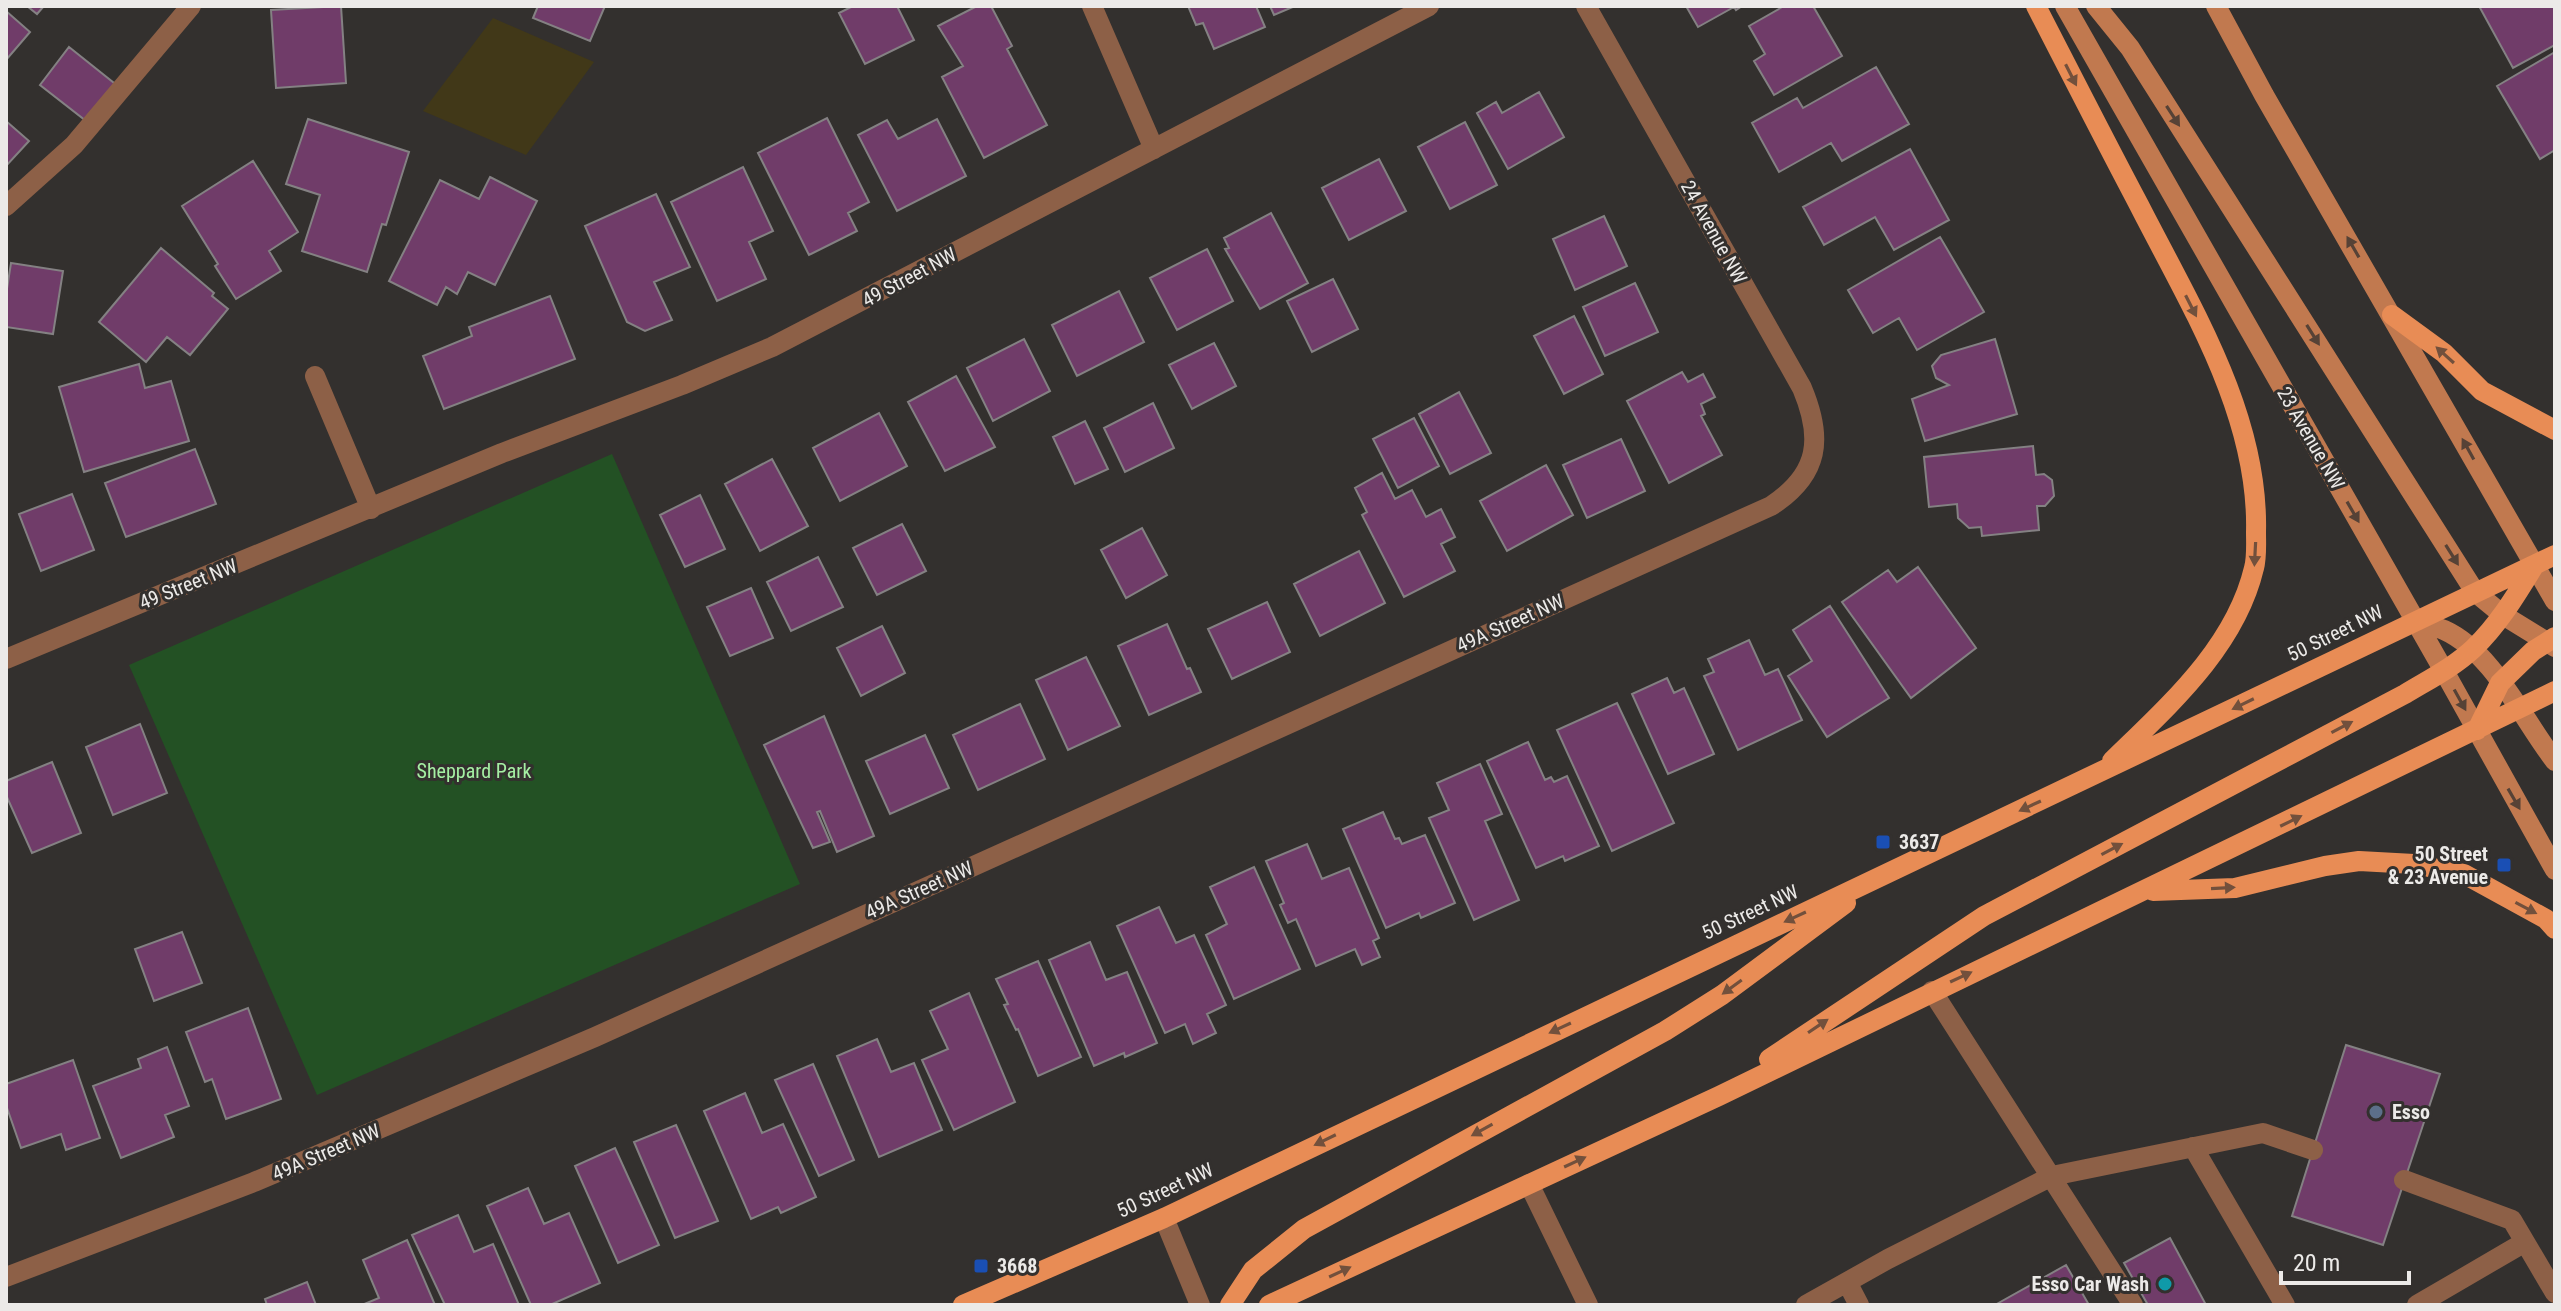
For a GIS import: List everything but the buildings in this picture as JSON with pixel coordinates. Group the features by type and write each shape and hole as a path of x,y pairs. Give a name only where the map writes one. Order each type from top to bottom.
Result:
{"main road":[{"path":"2036,6 2206,337 2241,422 2257,498 2255,565 2249,586 2224,637 2184,691 2101,773"},
{"name":"23 Avenue NW","path":"2065,6 2555,870"},
{"path":"2096,6 2138,61 2475,592 2503,615 2552,642"},
{"path":"2216,6 2555,601"},
{"path":"2392,315 2444,353 2482,391 2555,430"},
{"name":"50 Street NW","path":"963,1305 1164,1218 2555,555"},
{"path":"1707,1101 1984,916 2444,671 2473,649 2503,615 2534,566"},
{"path":"2414,622 2444,630 2473,649 2520,708 2555,761"},
{"path":"2477,730 2500,683 2533,651 2552,642"},
{"path":"1269,1305 1707,1101 2555,691"},
{"path":"2145,891 2235,888 2359,861 2414,864 2464,874 2546,919 2555,929"},
{"path":"1230,1305 1253,1270 1304,1229 1665,1031 1722,995 1885,875"}],"street":[{"path":"6,206 74,145 191,6"},
{"path":"1092,6 1154,149"},
{"name":"49 Street NW","path":"6,659 502,453 682,385 772,347 1429,6"},
{"name":"24 Avenue NW","path":"1586,6 1802,388 1816,432 1815,452 1809,465"},
{"path":"315,376 371,509"},
{"name":"49A Street NW","path":"6,1277 254,1182 595,1037 1771,506 1789,495 1809,465"},
{"path":"1932,991 2133,1305"},
{"path":"1806,1305 2052,1176 2263,1133 2313,1150"},
{"path":"2193,1147 2285,1305"},
{"path":"2404,1180 2512,1220 2555,1293"},
{"path":"1529,1184 1588,1305"},
{"path":"1164,1218 1200,1305"},
{"path":"2417,1305 2525,1242"},
{"path":"1847,1282 1859,1305"}],"green space":[{"name":"Sheppard Park","path":"612,454 800,884 317,1095 129,665"}],"sand":[{"path":"493,18 594,62 526,155 423,111"}],"place":[{"name":"3637","path":"1883,842"},
{"name":"50 Street & 23 Avenue","path":"2504,865"},
{"name":"Esso","path":"2376,1112"},
{"name":"3668","path":"981,1266"},
{"name":"Esso Car Wash","path":"2165,1284"}]}
